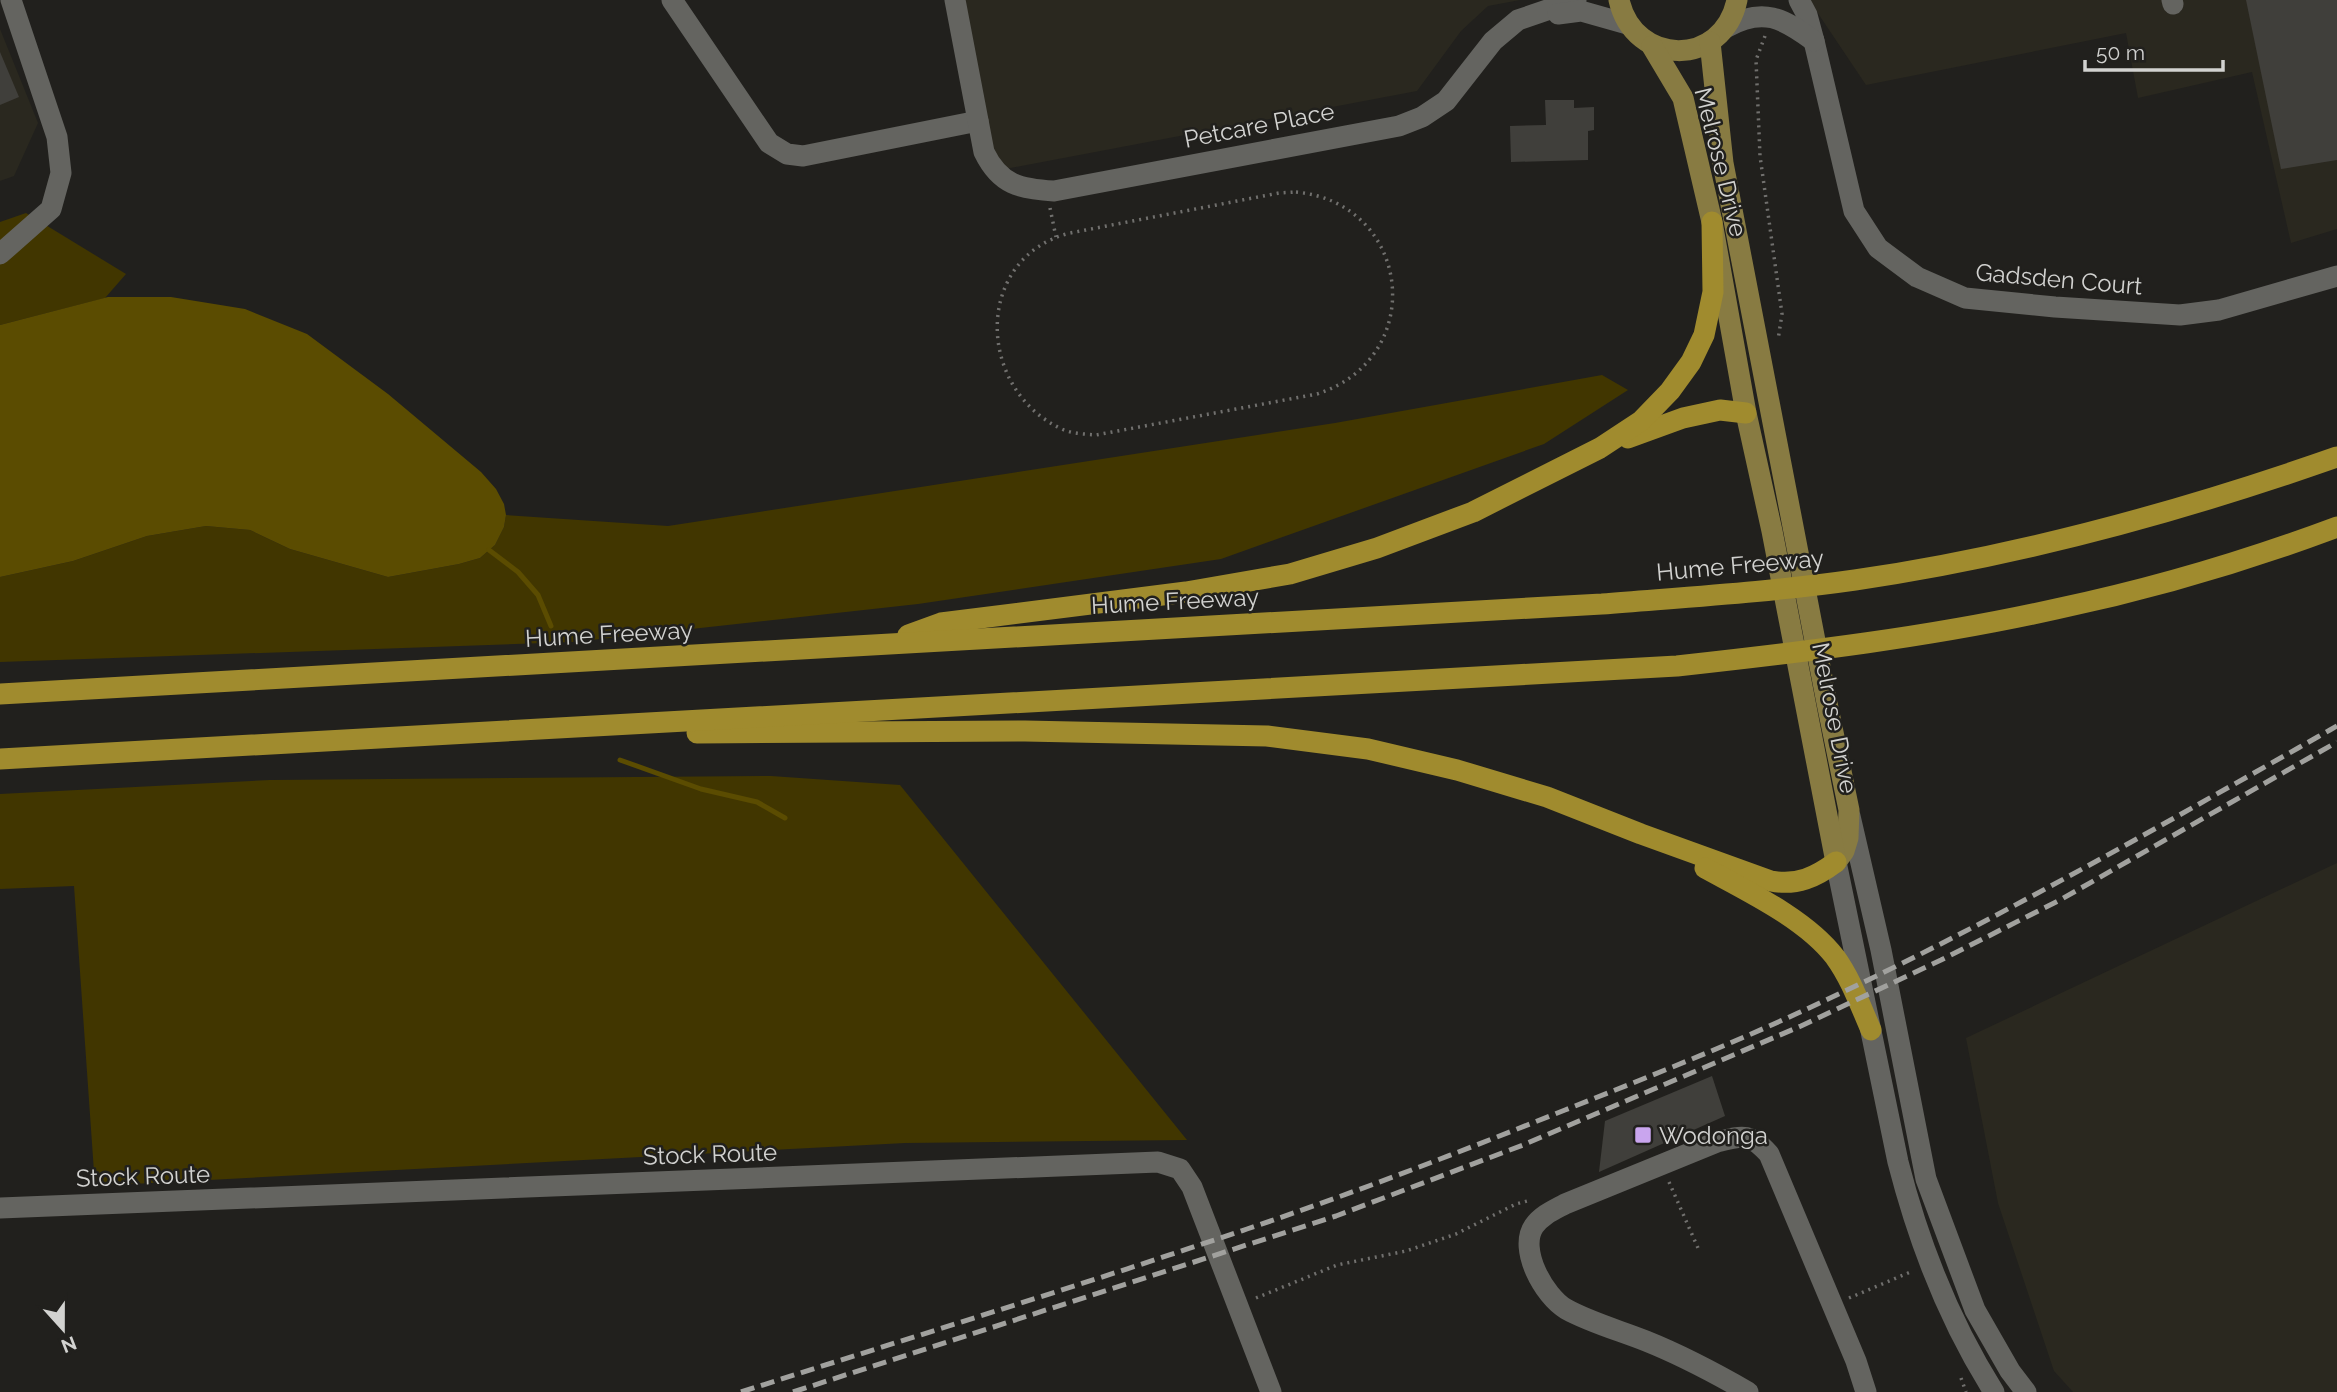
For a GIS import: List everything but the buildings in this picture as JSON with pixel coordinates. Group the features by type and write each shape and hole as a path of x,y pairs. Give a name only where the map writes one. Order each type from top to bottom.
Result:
{"highway":[{"path":"886,643 941,623 1186,592 1290,574 1377,548 1474,512 1600,448 1641,421 1670,391 1700,344 1713,292 1712,222"},
{"path":"1600,448 1682,418 1720,410 1746,414"},
{"name":"Hume Freeway","path":"0,694 1602,604 1737,593 1856,580 1958,562 2107,530 2246,489 2337,457"},
{"path":"0,759 1677,666 1807,652 1937,632 2057,609 2180,577 2337,527"},
{"path":"431,734 1025,731 1267,736 1368,749 1457,770 1547,797 1640,834 1778,882 1805,880 1836,862"},
{"path":"1640,834 1786,915 1850,965 1871,1030"}],"main road":[{"path":"1619,0 1628,24"},
{"path":"1652,46 1672,51 1692,50 1710,42 1727,27 1735,12 1737,0"},
{"name":"Melrose Drive","path":"1628,24 1638,37 1652,46 1683,98 1712,222 1746,414 1772,531 1816,704 1849,810"},
{"name":"Melrose Drive","path":"1710,42 1723,163 1795,531 1836,862"},
{"path":"1746,414 1764,426 1779,450"},
{"path":"1836,862 1844,851 1848,838 1849,810"}],"street":[{"path":"0,254 51,209 61,173 57,137 11,0"},
{"path":"672,0 769,143 787,154 803,156 978,121 955,0"},
{"name":"Petcare Place","path":"978,121 984,152 990,166 1004,180 1027,190 1055,191 1399,126 1422,117 1446,101 1493,41 1518,20 1576,0"},
{"name":"Gadsden Court","path":"1799,0 1807,15 1814,41 1854,211 1878,248 1917,277 1965,298 2180,315 2219,310 2337,276"},
{"path":"1518,20 1581,11 1628,24"},
{"path":"1727,27 1740,20 1766,15 1793,25 1814,41"},
{"name":"Melrose Drive","path":"1849,810 1881,950 1920,1154 1941,1222 1975,1310 2010,1371 2026,1392"},
{"name":"Melrose Drive","path":"1836,862 1850,965"},
{"path":"1871,1030 1898,1162 1929,1265 1962,1338 1994,1392"},
{"path":"1748,1392 1655,1345 1564,1308 1548,1293 1529,1258 1533,1227 1542,1217 1565,1204 1717,1142 1739,1137 1756,1140 1772,1160 1856,1362 1863,1389"},
{"name":"Stock Route","path":"0,1208 1158,1162 1180,1169 1192,1187 1271,1392"}],"path":[{"path":"1766,15 1766,34 1756,60 1760,156 1782,314 1777,346"},
{"path":"1279,193 1324,197 1358,217 1385,254 1392,285 1389,328 1376,352 1364,366 1340,386 1317,394 1113,433 1096,435 1065,430 1037,413 1016,390 1001,362 996,331 1000,302 1011,277 1030,253 1056,237 1279,193"},
{"path":"1043,208 1050,208 1056,237"},
{"path":"1661,1165 1698,1248"},
{"path":"1238,1306 1337,1265 1405,1251 1456,1234 1516,1204 1535,1199"},
{"path":"1842,1301 1918,1269"}],"shaded area":[{"path":"962,0 1520,0 1488,6 1461,31 1417,91 1005,169 990,144"},
{"path":"1809,0 2337,0 2337,229 2291,243 2252,72 2138,98 2126,33 1866,85"},
{"path":"0,29 38,123 14,176 0,181"},
{"path":"26,213 126,274 105,298 0,325 0,222"},
{"path":"108,297 171,297 245,309 307,334 388,394 481,472 496,489 504,504 504,527 495,545 480,558 388,577 290,549 250,530 206,526 147,536 73,561 0,577 0,325"},
{"path":"1602,375 1628,390 1544,444 1221,559 918,604 573,642 0,662 0,577 73,561 147,536 206,526 250,530 290,549 388,577 480,558 495,545 504,527 506,515 668,526 1335,423"},
{"path":"771,776 900,785 1187,1140 905,1143 95,1186 74,886 0,889 0,794 270,780"},
{"path":"2337,863 2337,1392 2073,1392 2054,1371 1998,1203 1966,1038"}],"waterway":[{"path":"489,550 518,572 538,595 551,626"},
{"path":"620,760 701,789 757,802 785,818"}],"railway":[{"path":"741,1392 1121,1271 1367,1187 1711,1051 1798,1013 2004,911 2337,726"},
{"path":"793,1392 1336,1216 1523,1145 1801,1026 1941,960 2060,900 2337,742"}],"place":[{"name":"Wodonga","path":"1643,1135"}]}
